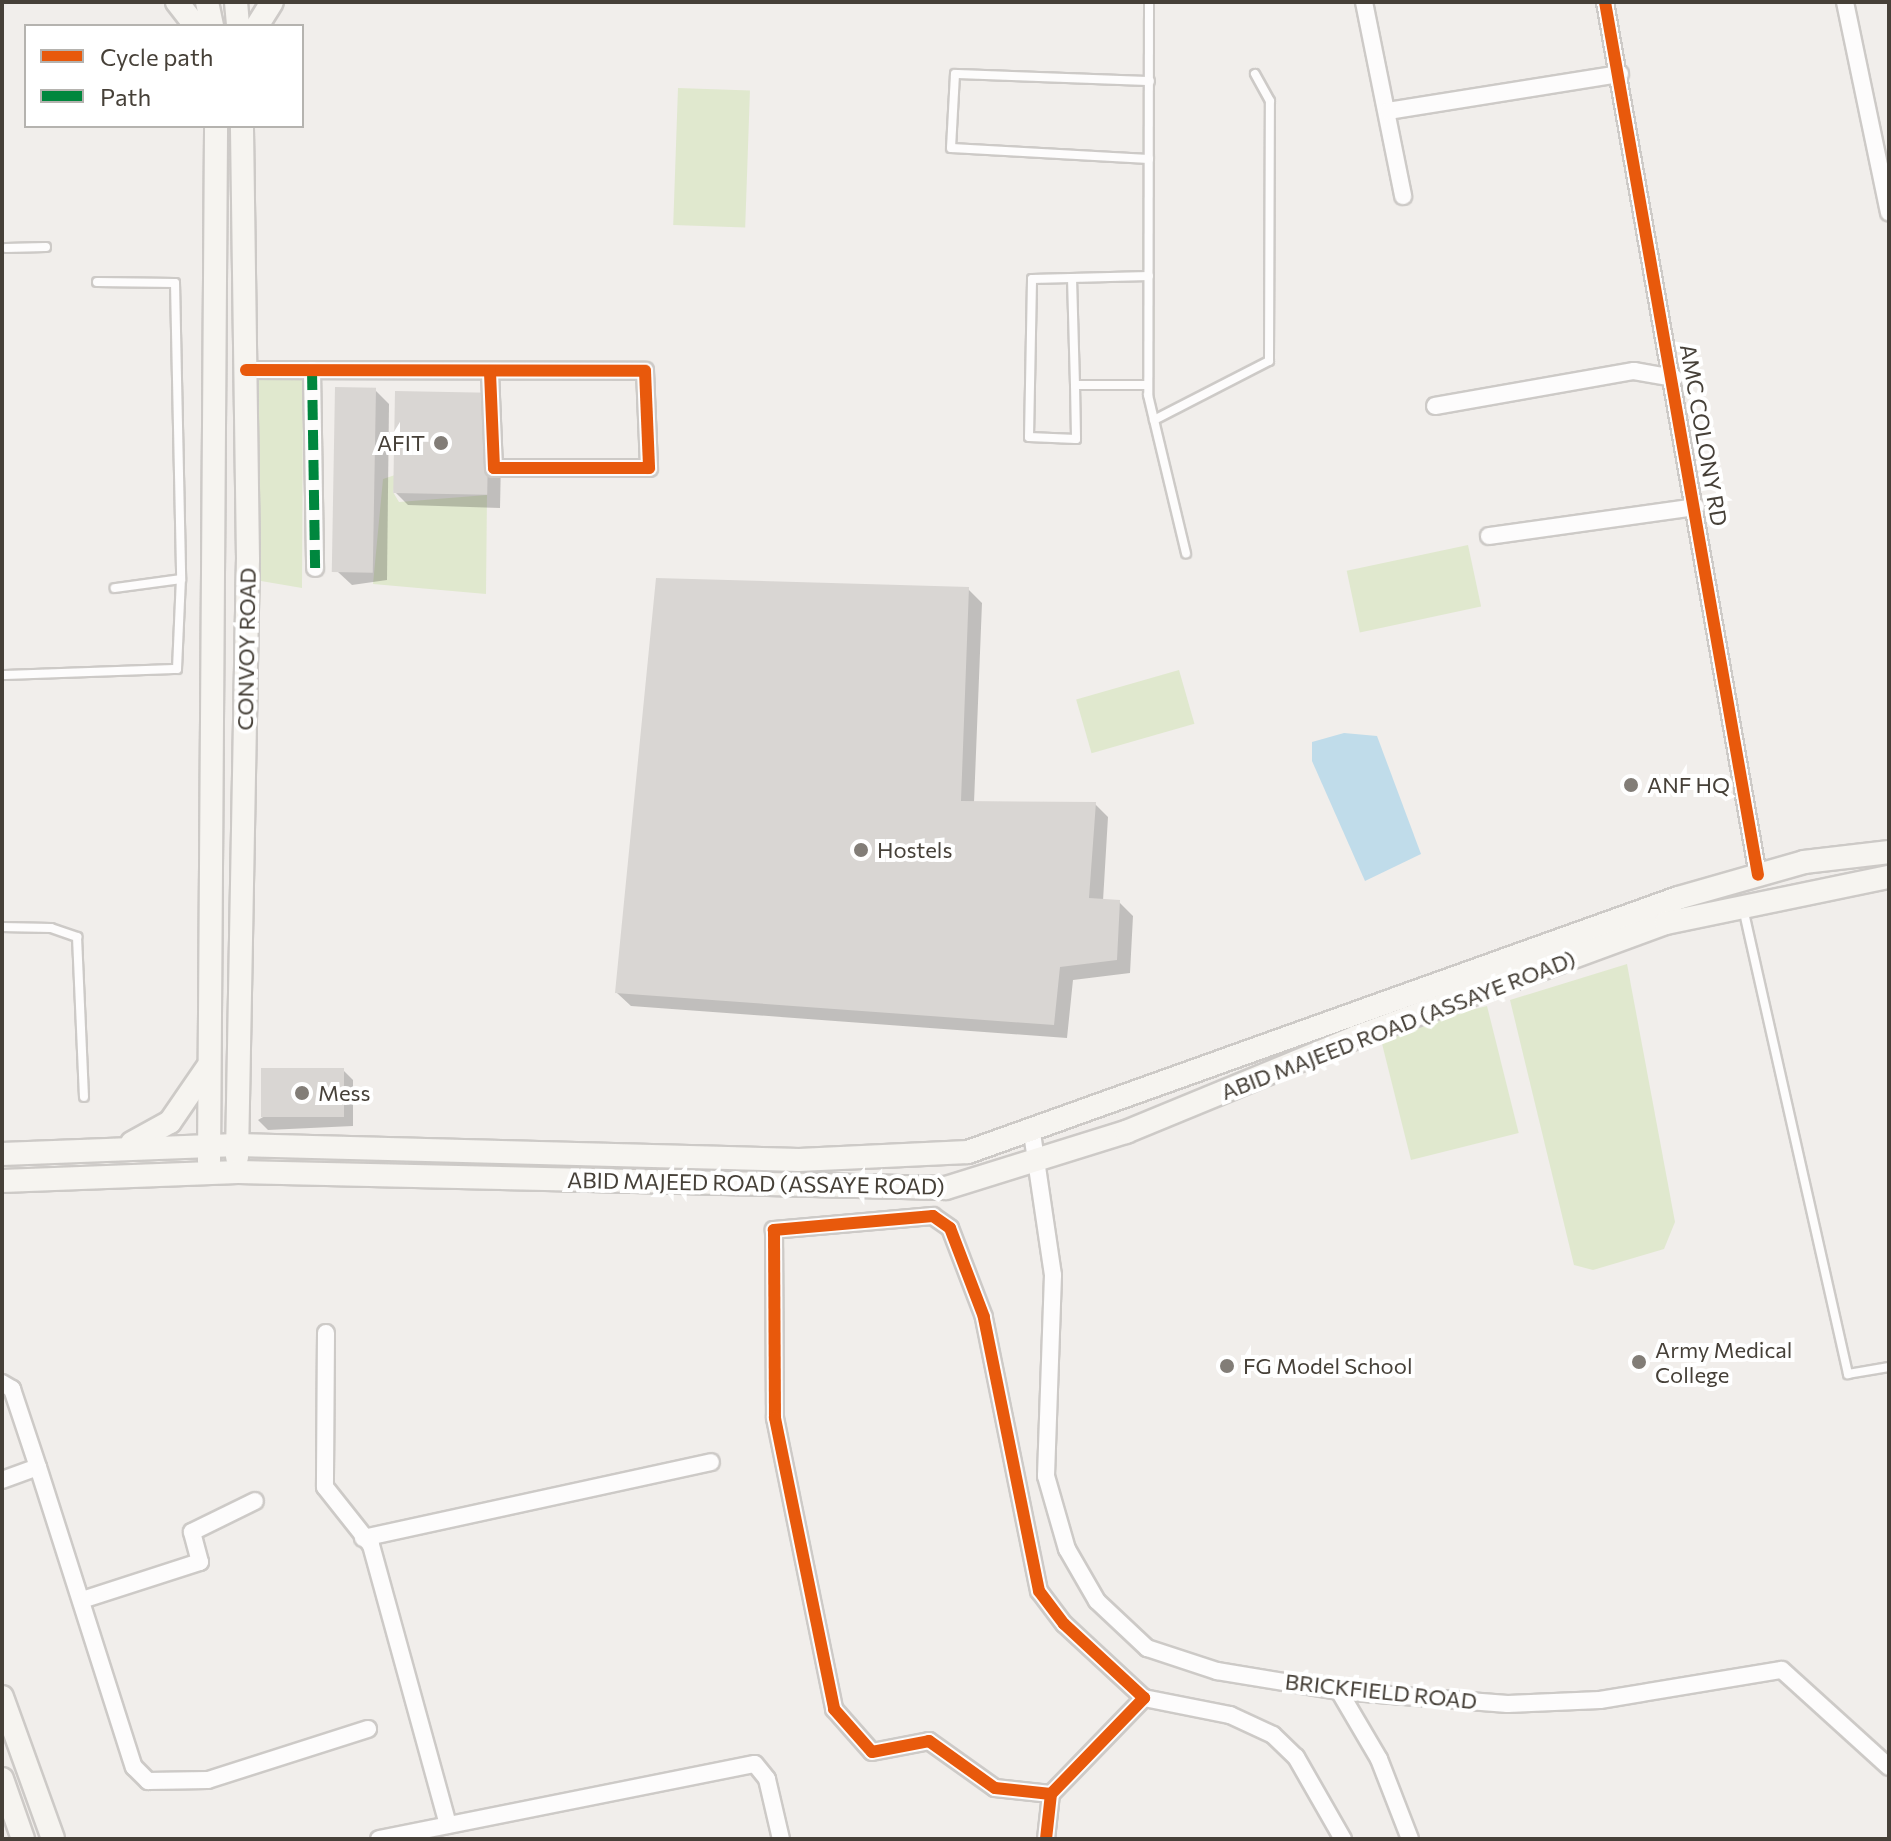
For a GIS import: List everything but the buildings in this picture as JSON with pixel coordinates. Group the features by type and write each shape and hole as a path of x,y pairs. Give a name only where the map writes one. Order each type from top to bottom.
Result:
{"main road":[{"path":"177,2 194,24"},
{"path":"207,2 212,24"},
{"path":"236,2 238,24"},
{"path":"258,24 272,2"},
{"name":"CONVOY ROAD","path":"209,1172 216,128"},
{"name":"CONVOY ROAD","path":"238,1172 246,370 242,128"},
{"name":"ABID MAJEED ROAD (ASSAYE ROAD)","path":"2,1154 237,1145 886,1161 968,1152 1032,1133 1470,970 1758,875 1889,852"},
{"name":"ABID MAJEED ROAD (ASSAYE ROAD)","path":"2,1181 238,1172 946,1188 1037,1164 1356,1037 1666,923 1742,904 1889,877"},
{"path":"120,1148 170,1122 209,1063"},
{"path":"2,1697 53,1839"},
{"path":"2,1779 23,1839"}],"street":[{"path":"1364,2 1403,196"},
{"name":"AMC COLONY RD","path":"1605,2 1674,378 1758,875"},
{"path":"1845,2 1889,212"},
{"path":"1388,111 1620,74"},
{"path":"246,370 645,371 649,468 494,468 490,371"},
{"path":"312,370 315,568"},
{"path":"1435,406 1634,371 1674,378"},
{"path":"1489,536 1696,507"},
{"name":"BRICKFIELD ROAD","path":"1032,1133 1053,1275 1046,1476 1067,1549 1097,1601 1147,1648 1217,1671 1339,1691 1508,1704 1600,1700 1782,1670 1889,1767"},
{"path":"1051,1794 995,1788 929,1741 872,1752 834,1709 775,1418 774,1230 933,1216 950,1228 984,1317 1039,1591 1055,1615 1144,1698 1208,1709 1273,1735 1296,1757 1343,1839"},
{"path":"326,1333 325,1487 363,1538 448,1825"},
{"path":"2,1383 12,1389 134,1767 148,1781 208,1780 368,1729"},
{"path":"363,1538 711,1462"},
{"path":"2,1480 38,1467"},
{"path":"82,1600 200,1562 192,1532 255,1501"},
{"path":"1339,1691 1379,1759 1410,1839"},
{"path":"1046,1839 1051,1794 1144,1698"},
{"path":"379,1839 755,1764 767,1779 781,1839"}],"lane":[{"path":"1149,2 1148,385 1186,553"},
{"path":"1149,159 951,148 955,74 1150,81"},
{"path":"1154,420 1269,361 1270,101 1255,74"},
{"path":"6,248 46,247"},
{"path":"1072,278 1076,439 1029,437 1032,279 1149,276"},
{"path":"2,675 177,669 181,579 175,283 97,282"},
{"path":"1075,385 1148,385"},
{"path":"115,588 181,579"},
{"path":"1742,904 1848,1374 1889,1367"},
{"path":"2,927 51,928 77,937 84,1097"}],"green space":[{"path":"678,88 750,91 745,227 673,225"},
{"path":"303,370 302,588 261,581 257,374"},
{"path":"398,474 393,492 399,502 487,495 486,594 373,584 383,479"},
{"path":"1468,545 1481,607 1360,632 1347,571"},
{"path":"1179,670 1194,724 1092,753 1076,699"},
{"path":"1627,964 1675,1222 1664,1249 1593,1270 1574,1265 1510,1000"},
{"path":"1487,1006 1519,1133 1411,1160 1379,1033"}],"water":[{"path":"1344,733 1377,736 1421,854 1365,881 1312,761 1312,742"}],"marked path":[{"path":"312,370 315,568"}],"cycle path":[{"path":"1605,2 1758,875"},
{"path":"246,370 645,371 649,468 494,468 490,371"},
{"path":"1046,1839 1051,1794 1144,1698 1064,1624 1039,1591 984,1317 950,1228 933,1216 774,1230 775,1418 834,1709 872,1752 929,1741 995,1788 1051,1794"}],"place":[{"name":"AFIT","path":"441,443"},
{"name":"ANF HQ","path":"1631,785"},
{"name":"Hostels","path":"861,850"},
{"name":"Mess","path":"302,1093"},
{"name":"Army Medical College","path":"1639,1362"},
{"name":"FG Model School","path":"1227,1366"}]}
